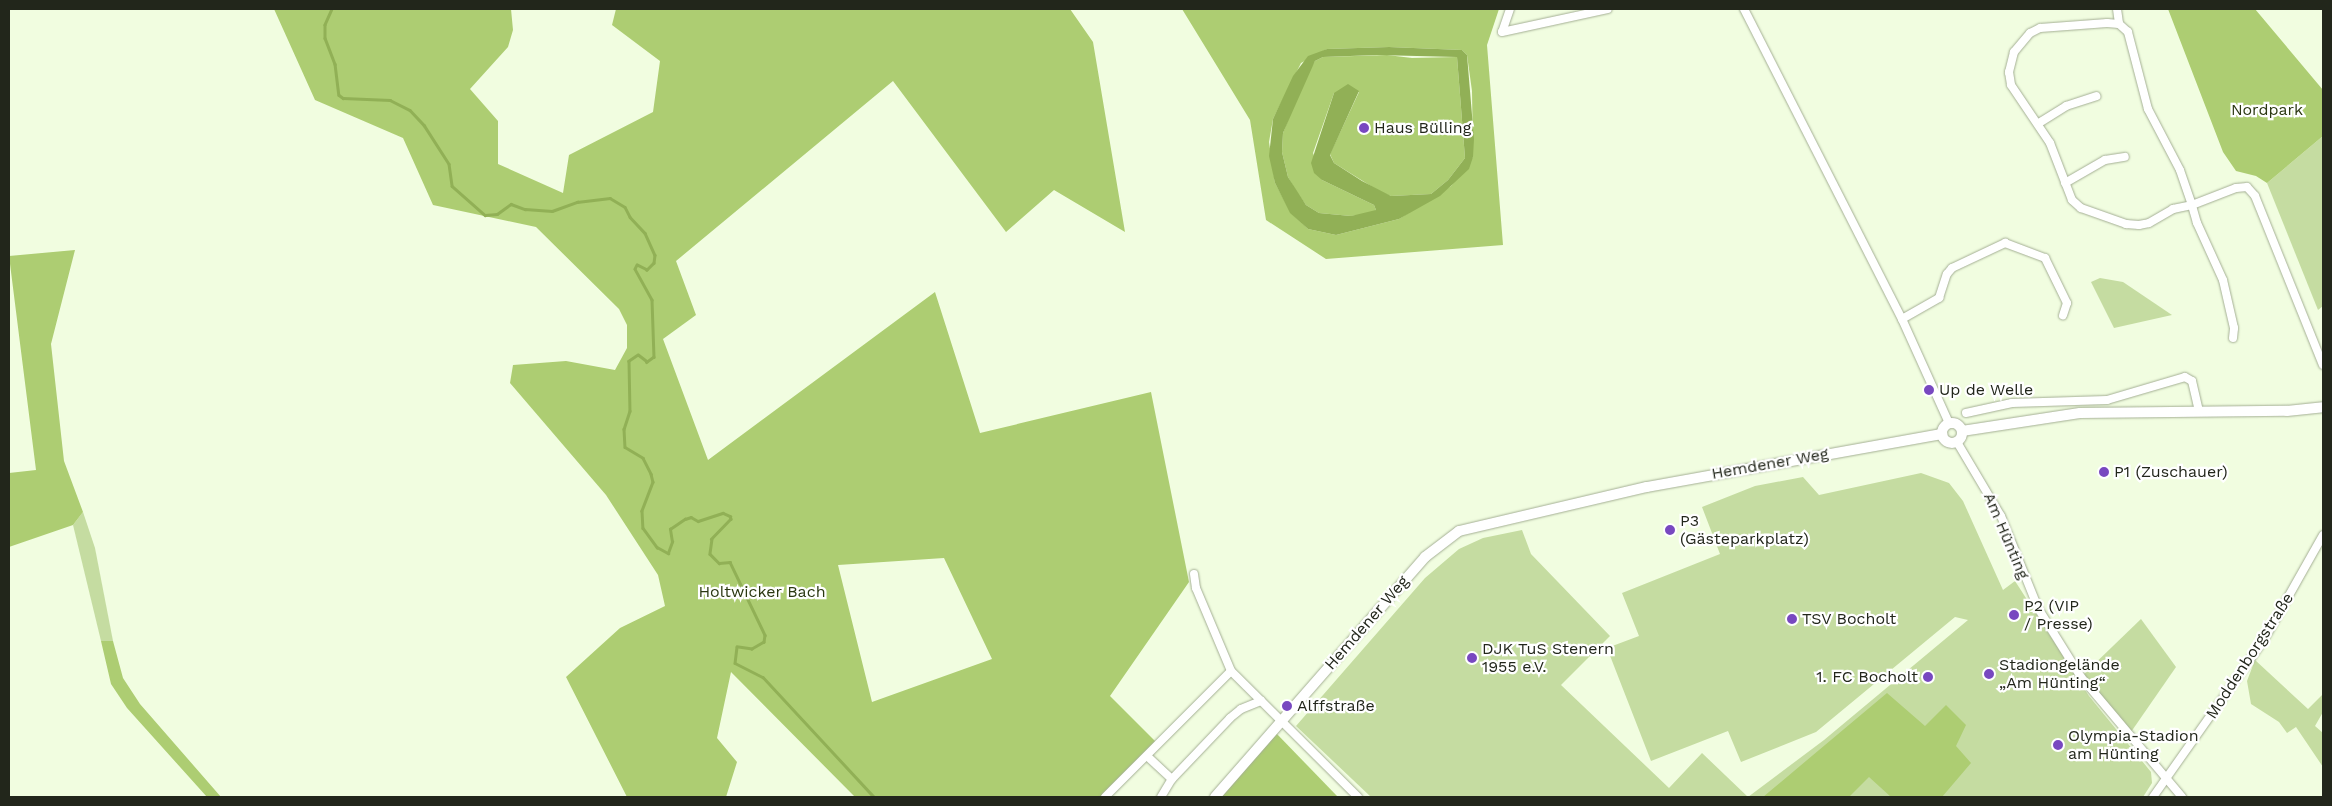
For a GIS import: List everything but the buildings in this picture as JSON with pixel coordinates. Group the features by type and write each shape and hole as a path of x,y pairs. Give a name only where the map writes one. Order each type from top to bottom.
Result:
{"street":[{"path":"1510,9 1502,32 1608,9"},
{"path":"1744,9 1902,320 1949,423"},
{"path":"2117,9 2119,24 2133,42 2148,109 2175,158 2223,280 2234,328 2234,338"},
{"path":"2119,24 2040,28 2021,42 2011,63 2011,85 2039,123 2072,200 2081,208 2126,224 2149,223 2173,209 2192,205 2236,188 2247,187 2255,196 2323,365"},
{"path":"2039,123 2066,106 2096,96"},
{"path":"2065,183 2106,160 2125,157"},
{"path":"1902,320 1939,298 1952,268 2006,243 2044,258 2067,304 2063,315"},
{"path":"1966,413 2012,403 2107,400 2186,377 2192,381 2199,411"},
{"path":"1962,431 2080,414 2323,407"},
{"path":"1949,423 1957,424 1962,431"},
{"path":"1949,423 1942,434 1946,441 1957,442 1962,431"},
{"name":"Hemdener Weg","path":"1214,797 1425,557 1459,531 1647,487 1942,434"},
{"name":"Am Hünting","path":"1957,442 2001,516 2031,594 2066,653 2093,694 2182,797"},
{"name":"Moddenborgstraße","path":"2153,797 2266,638 2323,535"},
{"path":"1194,574 1196,588 1231,671 1358,797"},
{"path":"1105,797 1231,671"},
{"path":"1161,797 1172,779 1230,718 1261,701"},
{"path":"1147,756 1172,779"}],"shaded area":[{"path":"1389,47 1462,50 1467,55 1474,139 1473,157 1469,169 1440,196 1399,219 1336,235 1308,229 1290,213 1275,183 1269,156 1273,119 1293,76 1308,56 1327,49","holes":["1377,55 1457,57 1465,158 1448,180 1431,194 1391,196 1362,181 1334,163 1330,155 1359,91 1348,84 1334,93 1311,163 1314,173 1322,180 1374,205 1376,210 1351,216 1319,213 1306,205 1288,177 1282,152 1283,133 1315,61 1323,57"]},
{"path":"2323,136 2323,306 2318,310 2267,183"},
{"path":"2100,278 2123,282 2172,315 2114,328 2091,282"},
{"name":"TSV Bocholt","path":"1921,473 1949,483 1963,501 2003,590 2015,581 2089,696 2151,772 2152,783 2143,797 1748,797 1824,740 1968,620 1955,617 1816,732 1741,762 1728,731 1651,761 1607,648 1639,636 1622,593 1720,554 1702,507 1755,486 1803,477 1819,495"},
{"path":"83,512 95,548 113,641 101,641 73,525"},
{"name":"DJK TuS Stenern 1955 e.V.","path":"1522,530 1531,554 1610,636 1561,685 1669,788 1702,753 1748,797 1371,797 1296,726 1425,578 1459,549 1483,538"},
{"path":"2141,619 2176,667 2131,732 2084,674"},
{"path":"2255,660 2308,709 2323,694 2323,712 2315,726 2323,733 2323,767 2296,727 2287,733 2279,722 2251,704 2247,681"}],"green space":[{"path":"274,9 511,9 513,30 508,47 470,89 498,121 498,164 563,193 569,155 653,112 660,61 612,25 616,9 1070,9 1093,42 1125,232 1054,190 1006,232 893,81 676,261 696,315 663,339 708,460 935,292 980,433 1151,392 1189,582 1110,696 1158,744 1104,797 855,797 731,672 717,738 737,762 726,797 627,797 566,677 620,628 665,606 658,575 606,495 510,383 513,365 566,361 615,370 627,348 627,325 619,309 536,227 433,205 403,138 315,100","holes":["944,558 992,659 872,702 838,565"]},
{"path":"1182,9 1499,9 1487,45 1503,245 1326,259 1266,220 1250,120","holes":["1389,47 1462,50 1467,55 1472,91 1473,157 1451,186 1399,219 1336,235 1308,229 1291,213 1275,183 1269,142 1273,119 1301,63 1327,49"]},
{"name":"Nordpark","path":"2168,9 2255,9 2323,90 2323,136 2267,183 2256,176 2236,171 2223,152"},
{"path":"1387,55 1412,58 1457,57 1465,158 1448,180 1431,194 1391,196 1382,193 1334,163 1330,154 1359,92 1334,93 1313,153 1322,180 1374,205 1376,210 1374,213 1351,216 1319,213 1306,205 1296,191 1288,177 1282,152 1283,133 1303,82 1315,61 1323,57"},
{"path":"75,250 51,344 64,461 83,512 73,525 9,547 9,473 36,470 9,256"},
{"path":"101,641 113,641 123,678 140,704 221,797 207,797 127,708 111,684"},
{"path":"1887,693 1925,726 1946,705 1966,725 1956,746 1971,763 1942,797 1891,797 1869,777 1849,797 1763,797"},
{"path":"1275,732 1338,797 1220,797"}],"waterway":[{"name":"Holtwicker Bach","path":"332,9 325,25 325,38 335,64 339,95 343,98 390,100 410,110 424,125 449,164 452,186 485,215 497,214 511,204 525,209 552,211 577,202 610,198 625,207 630,217 645,233 655,255 654,263 647,270 637,265 635,269 652,300 654,357 647,362 638,355 629,361 630,411 624,429 625,447 643,458 653,482 642,511 643,528 657,547 668,553 672,542 670,529 685,519 691,517 698,521 723,513 730,516 731,519 712,539 710,554 719,563 730,562 765,635 764,642 752,649 737,647 735,663 763,677 874,797"}],"place":[{"name":"Haus Bülling","path":"1364,128"},
{"name":"Up de Welle","path":"1929,390"},
{"name":"P1 (Zuschauer)","path":"2104,472"},
{"name":"P3 (Gästeparkplatz)","path":"1670,530"},
{"name":"P2 (VIP / Presse)","path":"2014,615"},
{"name":"TSV Bocholt","path":"1792,619"},
{"name":"DJK TuS Stenern 1955 e.V.","path":"1472,658"},
{"name":"Stadiongelände „Am Hünting“","path":"1989,674"},
{"name":"1. FC Bocholt","path":"1928,677"},
{"name":"Alffstraße","path":"1287,706"},
{"name":"Olympia-Stadion am Hünting","path":"2058,745"}]}
